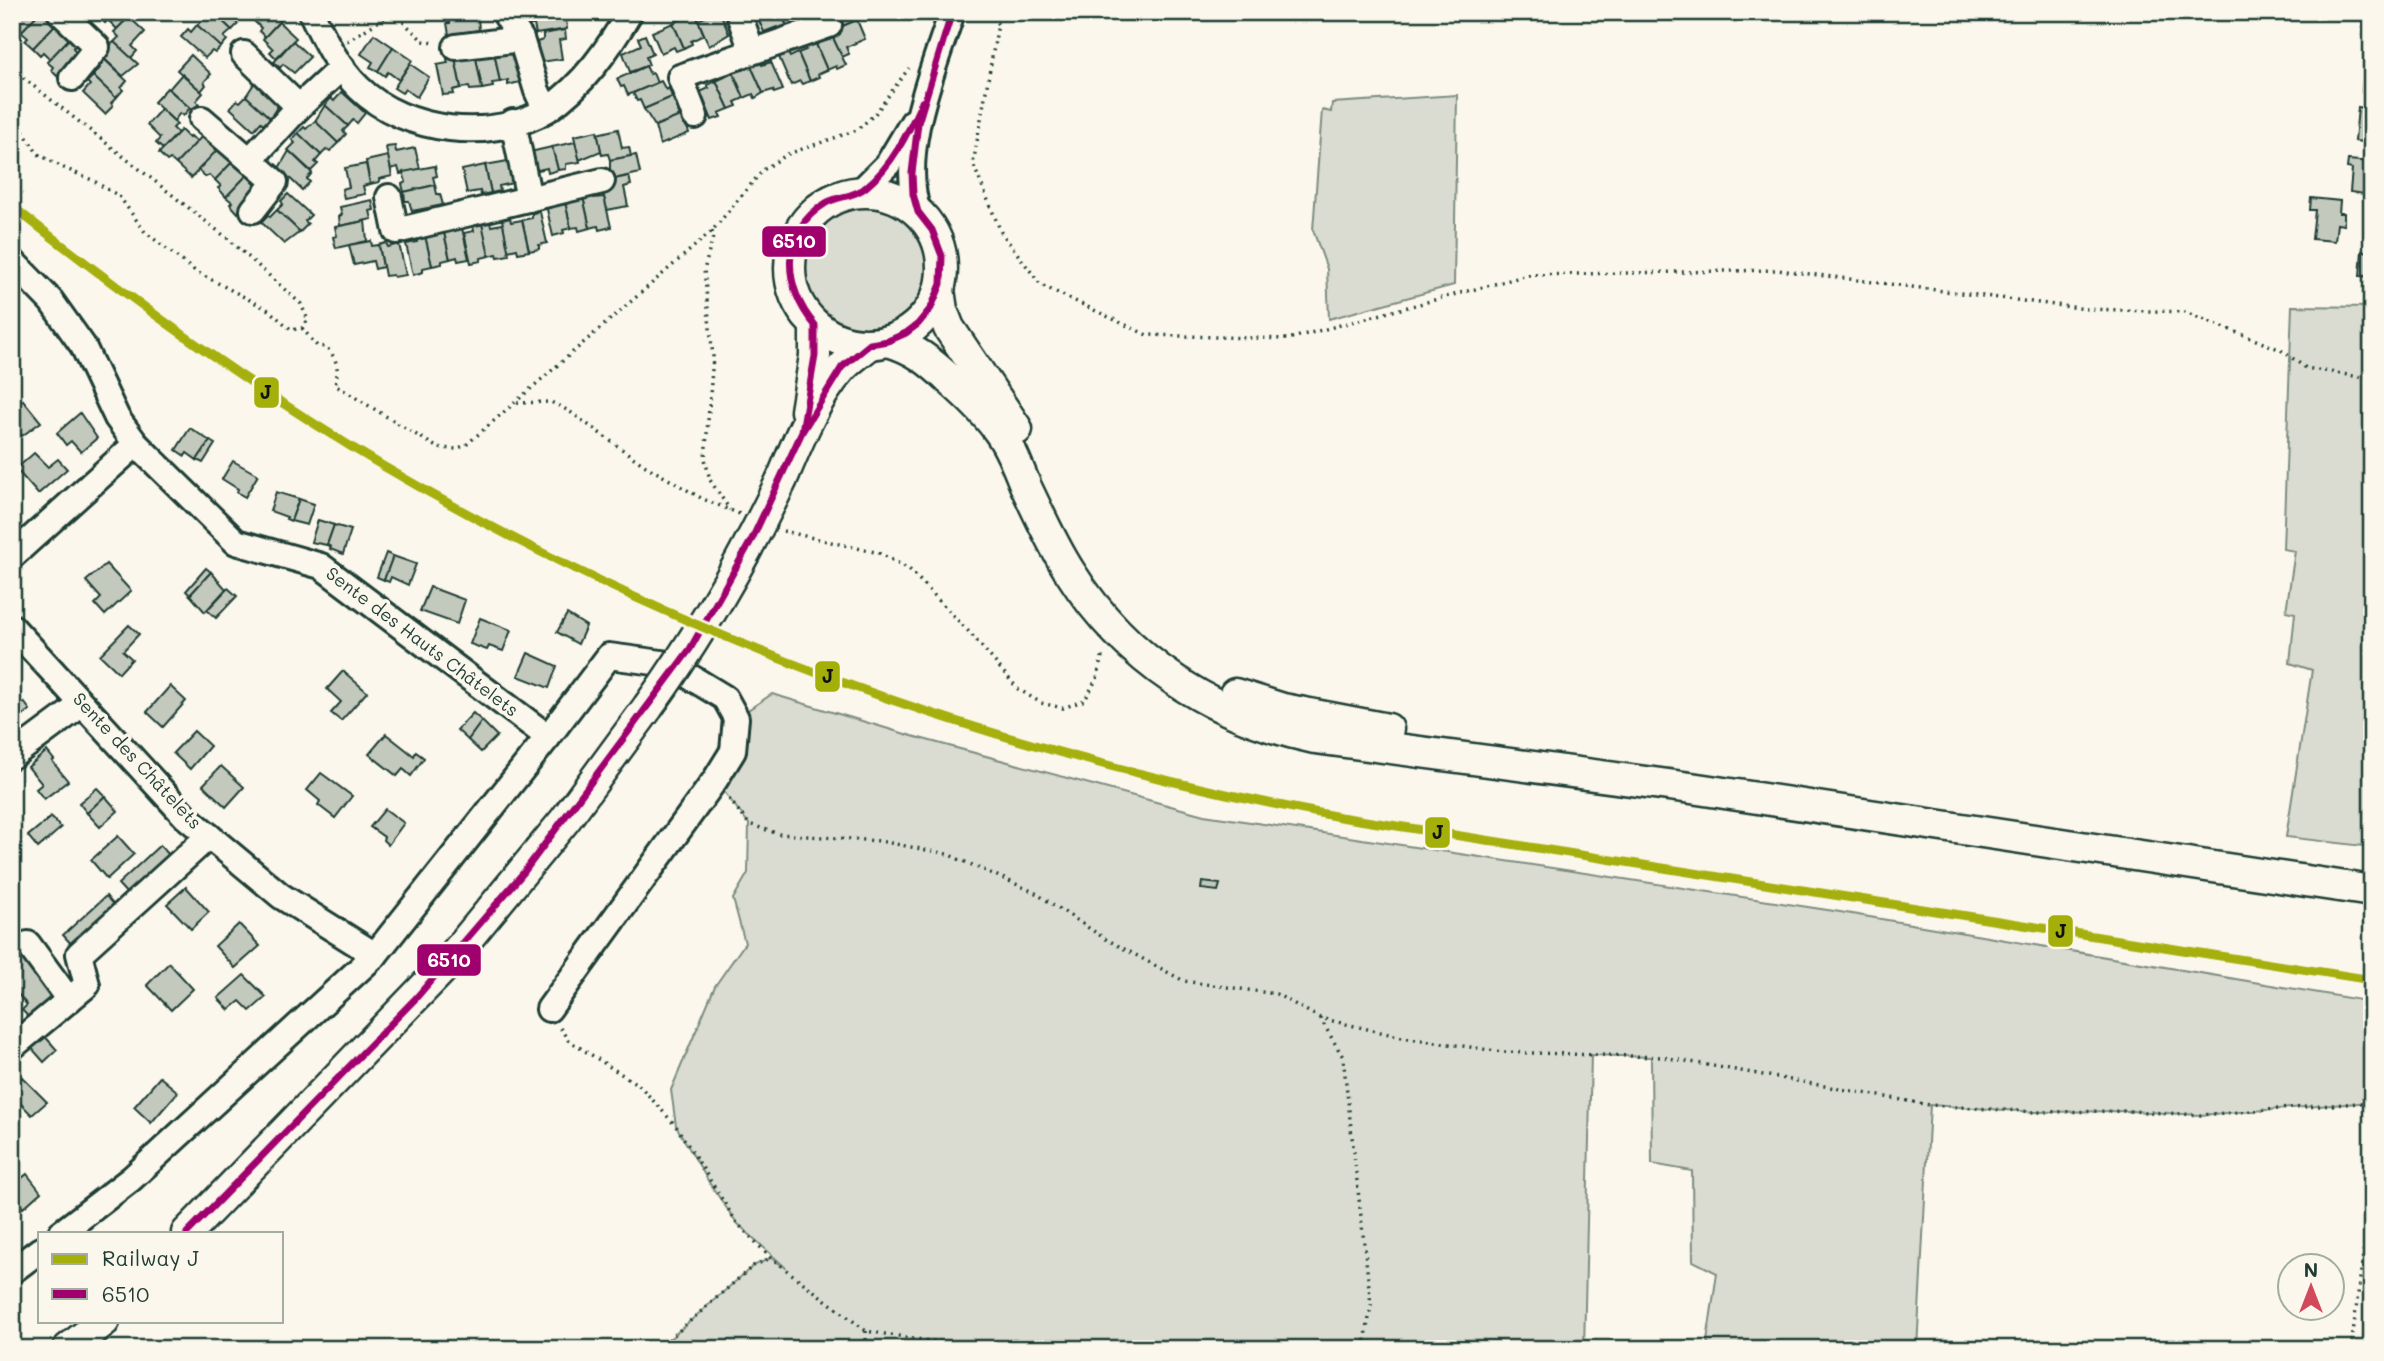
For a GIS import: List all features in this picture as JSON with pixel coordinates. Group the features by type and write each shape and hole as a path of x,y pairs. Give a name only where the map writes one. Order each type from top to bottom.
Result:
{"main road":[{"path":"188,1232 444,967 565,820 690,649 752,539 802,432 842,367 879,343 906,333 922,320 934,304 942,273 940,251 932,230 918,212 891,196 860,192 840,197 816,210 793,244 790,264 793,291 802,310 816,325 841,340 879,343 925,357 999,430 1069,570 1093,604 1135,650 1161,671 1208,701 1269,727 1315,738 1690,788 2372,891"},
{"path":"939,290 942,310 949,328 1016,427 1064,528 1095,581 1137,631 1188,671 1226,691 1283,709 1690,788"},
{"path":"802,432 811,388 816,325"},
{"path":"68,1349 102,1323"},
{"path":"83,1349 102,1323"}],"street":[{"path":"60,12 97,47 72,78"},
{"path":"311,12 336,59 359,88 390,110 411,120 454,130 482,130 546,110 567,94 588,72 630,12"},
{"path":"504,12 521,39 537,92 546,110"},
{"path":"738,12 752,51"},
{"path":"918,212 913,194 912,173 916,136 925,96 952,12"},
{"path":"695,116 680,77 829,25"},
{"path":"456,47 521,39"},
{"path":"244,54 299,107"},
{"path":"250,160 299,107 336,59"},
{"path":"860,192 888,164 903,142 925,96"},
{"path":"202,119 275,182 253,210"},
{"path":"513,122 529,199"},
{"path":"389,197 396,231 602,181"},
{"name":"Sente des Hauts Châtelets","path":"12,261 51,301 83,346 117,418 136,443 236,542 321,566 548,737"},
{"path":"12,556 136,443"},
{"name":"Sente des Châtelets","path":"12,627 185,816 281,896 375,955"},
{"path":"62,1232 131,1179 375,955 609,656 669,664 725,698 736,718 733,751 715,780 549,1009"},
{"path":"12,756 82,704"},
{"path":"14,1041 87,985 79,954 209,836"},
{"path":"28,944 69,1000"},
{"path":"12,1271 38,1252"}],"path":[{"path":"336,59 393,12 424,41 456,47"},
{"path":"987,12 998,24 974,164 1001,232 1041,285 1147,335 1289,339 1528,275 1778,270 2087,309 2185,312 2281,350 2306,368 2360,377 2372,375"},
{"path":"303,328 317,346 326,347 336,358 338,372 335,385 438,448 456,449 466,445 712,231 764,170 788,154 857,130 875,114 912,63"},
{"path":"12,69 227,238 301,304 308,320 303,328 292,330 267,309 195,271 145,232 119,196 93,180 38,154 12,110"},
{"path":"712,231 713,237 704,270 713,357 705,458 710,480 730,510"},
{"path":"515,402 551,402 569,411 644,466 703,499 742,515"},
{"path":"780,530 878,552 909,569 970,633 1018,689 1041,703 1063,708 1085,700 1097,678 1103,653"},
{"path":"715,780 749,824 779,834 880,841 947,853 1034,892 1104,938 1184,981 1276,994 1320,1018 1402,1037 1503,1052 1663,1057 1930,1105 2035,1112 2130,1111 2200,1115 2372,1102"},
{"path":"549,1009 568,1040 640,1086 676,1126 737,1223 771,1258 866,1331 988,1347 1077,1349"},
{"path":"1320,1018 1343,1057 1371,1306 1364,1349"},
{"path":"2351,1349 2372,1184"},
{"path":"657,1349 753,1266 771,1258"},
{"path":"866,1331 866,1349"},
{"path":"1116,1349 1179,1345 1202,1349"}],"shaded area":[{"path":"1457,95 1454,285 1329,319 1327,269 1313,230 1322,110 1331,112 1332,103"},
{"path":"866,207 889,212 909,225 922,245 927,268 922,291 909,311 889,324 866,329 843,324 823,311 810,291 805,268 810,245 823,225 843,212"},
{"path":"2292,306 2372,307 2372,847 2286,837 2312,670 2290,663 2295,613 2286,611 2295,551 2283,549"},
{"path":"772,694 912,736 1204,815 1834,911 2372,1002 2372,1102 2200,1115 2130,1111 2035,1112 1930,1105 1917,1349 1711,1349 1707,1341 1717,1273 1693,1261 1692,1171 1652,1164 1651,1057 1591,1055 1584,1349 1203,1349 1179,1345 1116,1349 658,1349 753,1266 771,1258 786,1268 737,1223 710,1184 676,1126 671,1090 715,986 745,943 733,899 748,873 749,824 715,780 736,718"}],"building":[{"path":"13,12 40,12 21,32 15,26 12,28"},
{"path":"40,12 47,12 50,15 48,18 55,25 33,48 25,41 28,38 21,32"},
{"path":"102,12 128,12 131,15 117,29 108,20 105,23 98,16"},
{"path":"205,12 213,12 232,30 224,37 227,40 221,47 197,25"},
{"path":"213,12 242,13 235,21 238,24 232,30"},
{"path":"256,12 280,12 284,16 265,37 259,31 261,28 251,18"},
{"path":"480,12 479,30 449,35 449,14"},
{"path":"561,12 562,20 566,19 567,29 536,34 534,25 530,25 529,16"},
{"path":"720,12 729,34 709,46 698,20"},
{"path":"755,12 781,12 787,26 764,32"},
{"path":"781,12 806,12 807,13 787,26"},
{"path":"840,12 872,12 872,14 842,26"},
{"path":"695,13 704,35 684,48 673,23"},
{"path":"129,17 145,32 132,46 137,51 131,58 114,42 119,37 114,32"},
{"path":"857,20 865,39 846,47 849,54 842,57 833,38 840,34 838,28"},
{"path":"279,22 296,38 276,58 270,52 273,49 263,39"},
{"path":"673,23 684,48 676,51 674,47 661,53 652,32"},
{"path":"55,25 72,36 50,59 33,48"},
{"path":"197,25 221,47 205,58 181,37 188,29 191,32"},
{"path":"565,30 566,39 559,40 562,59 541,62 537,42 543,40 543,34"},
{"path":"374,34 393,47 378,71 370,67 373,62 361,54"},
{"path":"645,35 653,54 646,57 649,65 630,72 623,53 641,45 638,38"},
{"path":"823,38 825,41 833,38 846,65 827,70 815,42"},
{"path":"69,39 76,45 73,48 80,56 59,78 47,62"},
{"path":"293,41 310,57 294,73 283,64 280,68 274,62"},
{"path":"114,42 138,64 123,76 99,54"},
{"path":"815,42 827,70 810,81 798,53"},
{"path":"393,47 412,60 399,80 388,72 385,76 378,71"},
{"path":"494,51 500,82 492,83 493,87 482,89 476,58"},
{"path":"494,51 514,51 520,82 508,85 508,80 500,82"},
{"path":"788,53 790,57 798,53 810,81 791,85 779,57"},
{"path":"191,55 211,74 201,91 177,70"},
{"path":"464,56 465,59 476,58 482,89 461,88 455,58"},
{"path":"2365,56 2372,57 2372,93 2362,92"},
{"path":"455,58 461,88 453,90 454,94 443,95 437,65 448,63 447,59"},
{"path":"104,59 127,81 116,98 93,76"},
{"path":"760,62 762,65 771,62 783,90 763,93 751,66"},
{"path":"410,64 429,77 417,97 405,89 402,93 394,88"},
{"path":"646,66 657,83 628,95 617,79"},
{"path":"741,66 743,70 751,66 763,93 755,98 753,94 744,98 732,70"},
{"path":"732,70 744,98 735,102 737,106 729,109 716,81 725,77 723,73"},
{"path":"182,74 203,93 196,101 199,104 192,110 169,89"},
{"path":"93,76 116,98 105,114 83,93 90,85 87,82"},
{"path":"257,79 281,101 270,118 246,96"},
{"path":"661,81 666,90 669,88 672,97 644,109 633,93"},
{"path":"716,81 729,109 719,113 721,117 712,120 700,92"},
{"path":"167,88 190,108 183,116 180,113 174,121 154,102"},
{"path":"342,92 365,113 357,123 353,120 348,126 325,105 331,98 334,101"},
{"path":"246,96 270,118 264,125 261,122 254,130 230,108 237,100 240,102"},
{"path":"672,97 677,107 680,105 683,115 655,126 644,109"},
{"path":"325,105 348,126 343,131 346,134 338,143 315,121"},
{"path":"2358,107 2372,109 2372,143 2355,141"},
{"path":"161,109 177,124 173,128 178,133 163,149 156,143 160,138 147,125"},
{"path":"683,115 689,133 660,145 655,126"},
{"path":"315,121 338,143 321,155 298,133"},
{"path":"618,129 622,148 629,147 631,156 610,160 608,154 602,155 597,134"},
{"path":"181,130 197,142 176,164 170,159 167,161 159,153"},
{"path":"597,131 601,151 579,160 574,136"},
{"path":"205,133 211,139 209,142 218,150 191,178 176,164"},
{"path":"298,133 321,155 315,162 318,164 311,171 288,150 295,143 292,140"},
{"path":"575,142 580,162 566,164 566,169 558,170 552,147"},
{"path":"395,146 396,152 415,148 420,169 400,174 398,167 390,169 386,147"},
{"path":"220,147 237,157 215,180 198,170"},
{"path":"552,147 558,170 548,173 547,168 534,171 530,152"},
{"path":"289,151 312,173 307,179 310,182 302,190 279,168"},
{"path":"636,155 640,173 610,180 610,160"},
{"path":"388,156 392,176 370,184 366,161"},
{"path":"237,157 248,174 226,197 215,180"},
{"path":"2348,160 2371,162 2372,195 2350,192 2352,169 2347,168"},
{"path":"508,161 513,183 499,186 500,191 491,193 485,165"},
{"path":"366,164 370,184 363,186 365,194 344,198 342,189 349,187 345,168"},
{"path":"485,165 491,193 467,193 462,170"},
{"path":"435,166 435,185 404,192 402,184 406,182 403,172"},
{"path":"248,174 260,190 238,213 226,197"},
{"path":"629,176 631,185 624,187 628,206 607,210 602,189 610,180"},
{"path":"435,185 443,205 412,211 409,201 405,201 404,192"},
{"path":"288,194 311,215 305,221 308,224 300,232 277,210"},
{"path":"593,195 594,198 604,197 611,227 599,230 598,226 590,228 583,197"},
{"path":"583,197 590,228 579,231 578,227 571,228 564,198"},
{"path":"564,198 571,228 553,236 546,205"},
{"path":"2311,198 2340,201 2339,213 2344,213 2344,225 2337,224 2335,241 2312,239 2315,210 2310,210"},
{"path":"372,200 372,219 340,226 340,207"},
{"path":"277,210 300,232 284,244 261,222"},
{"path":"540,212 547,243 539,245 539,249 529,251 522,220 532,218 532,213"},
{"path":"510,218 511,222 522,220 529,251 508,251 502,220"},
{"path":"365,221 367,241 336,248 333,237 337,236 335,227"},
{"path":"490,223 491,226 503,224 509,255 489,256 482,224"},
{"path":"482,224 489,256 471,263 464,233 474,231 473,226"},
{"path":"443,228 450,259 432,266 425,236"},
{"path":"443,228 462,228 469,259 450,259"},
{"path":"425,236 432,266 413,275 406,244 417,242 416,238"},
{"path":"371,241 372,246 379,245 383,267 375,269 373,261 354,265 349,245"},
{"path":"386,243 388,247 399,244 406,275 385,276 379,245"},
{"path":"2362,251 2372,252 2372,277 2360,276"},
{"path":"23,400 41,422 22,436 12,424 12,409"},
{"path":"80,413 97,438 81,452 71,441 66,445 57,433"},
{"path":"190,428 210,441 197,460 176,450"},
{"path":"210,441 215,444 203,463 197,460"},
{"path":"34,453 48,467 58,459 67,469 38,494 16,469"},
{"path":"233,461 258,475 245,497 222,479"},
{"path":"276,492 299,499 291,521 270,511"},
{"path":"299,499 314,504 307,525 291,521"},
{"path":"318,520 334,525 327,545 311,542"},
{"path":"334,525 351,530 343,554 327,545"},
{"path":"386,553 393,556 384,580 377,577"},
{"path":"393,556 416,564 408,585 391,577 389,582 384,580"},
{"path":"106,564 131,591 105,615 95,604 101,598 86,581"},
{"path":"206,568 211,572 190,595 186,591"},
{"path":"211,572 226,589 205,612 190,595"},
{"path":"430,587 465,600 457,624 420,611"},
{"path":"228,588 237,596 216,618 207,610"},
{"path":"567,614 586,626 578,644 557,632"},
{"path":"480,618 511,630 503,651 489,646 487,650 470,644"},
{"path":"129,625 139,634 123,651 132,659 119,673 100,655"},
{"path":"528,653 557,666 549,688 518,676"},
{"path":"343,671 367,692 341,721 331,713 341,702 327,689"},
{"path":"170,686 186,701 163,727 147,712"},
{"path":"24,702 30,710 12,723 12,711"},
{"path":"473,713 482,721 468,740 457,730"},
{"path":"482,721 497,736 481,752 468,740"},
{"path":"194,731 210,746 190,769 173,753"},
{"path":"386,734 414,756 416,752 424,758 411,776 403,769 397,776 369,754"},
{"path":"47,751 68,781 44,799 36,789 42,784 28,767"},
{"path":"221,766 244,787 226,807 203,785"},
{"path":"321,773 352,796 335,818 318,805 320,801 307,790"},
{"path":"97,788 105,796 87,813 79,803"},
{"path":"105,796 118,811 100,827 87,813"},
{"path":"385,809 404,823 388,845 383,840 384,837 370,827"},
{"path":"51,817 61,828 38,848 28,836"},
{"path":"118,836 134,854 107,879 91,860"},
{"path":"160,845 171,857 129,896 118,884"},
{"path":"1202,882 1220,884 1218,891 1201,889"},
{"path":"186,887 209,912 191,929 167,904"},
{"path":"106,896 116,908 74,947 63,935"},
{"path":"239,924 260,946 235,968 215,946"},
{"path":"18,951 59,998 32,1021 22,1010 27,1005 12,987 12,955"},
{"path":"169,963 193,989 171,1010 147,985"},
{"path":"244,975 266,997 250,1011 240,1001 229,1010 218,998"},
{"path":"42,1033 57,1050 44,1062 28,1044"},
{"path":"22,1077 47,1102 32,1115 12,1095 12,1085"},
{"path":"160,1077 178,1092 151,1123 134,1107"},
{"path":"27,1174 41,1192 23,1208 12,1195 12,1186"}],"rail line":[{"name":"J","path":"12,206 147,309 240,375 383,466 495,528 610,586 727,637 846,683 967,725 1214,791 1340,817 2372,980"}],"transit line":[{"name":"6510","path":"188,1232 416,998 524,872 690,649 752,539 802,432 842,367 870,344 888,341 906,333 918,324 931,308 941,284 942,256 932,230 918,212 913,194 912,173 918,123 952,12"},
{"name":"6510","path":"802,431 815,356 815,325 796,294 790,261 793,245 810,215 826,203 862,190 875,179 898,148 922,102"}]}
